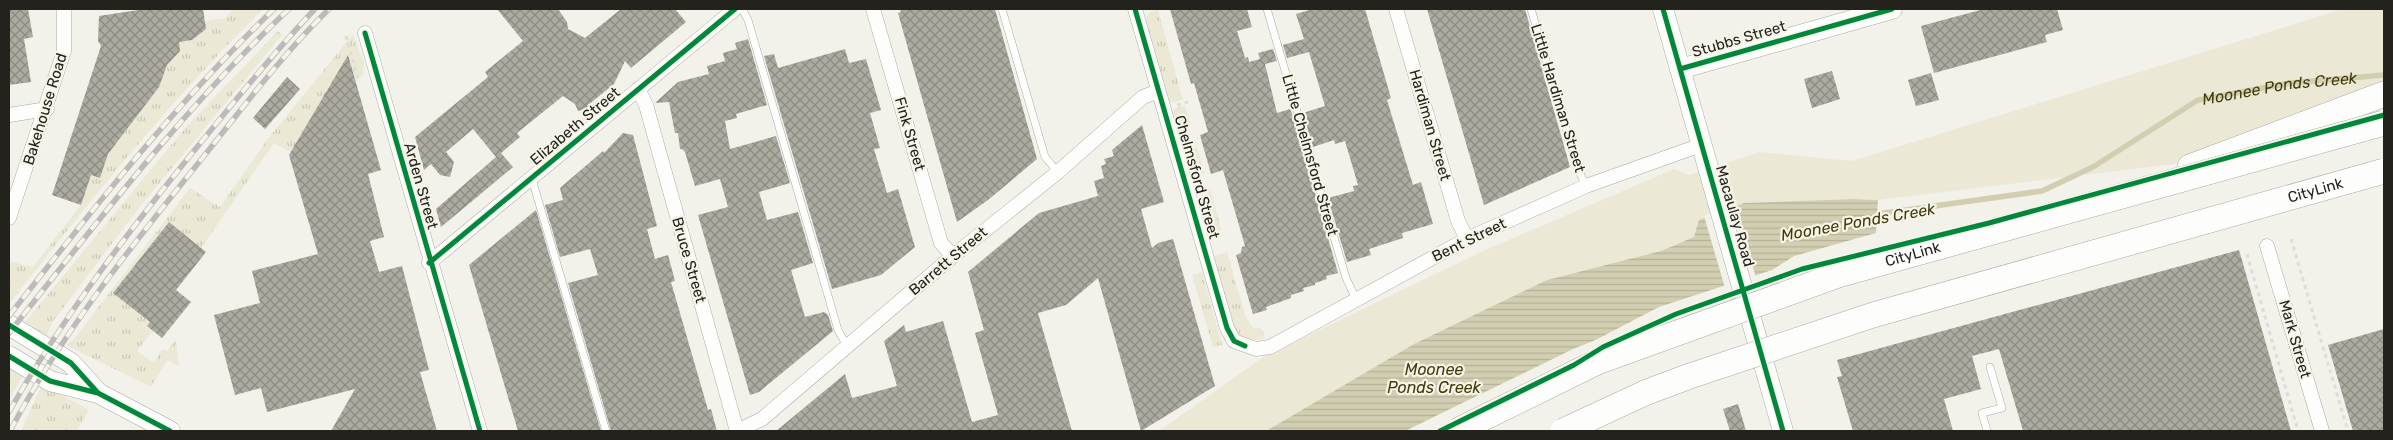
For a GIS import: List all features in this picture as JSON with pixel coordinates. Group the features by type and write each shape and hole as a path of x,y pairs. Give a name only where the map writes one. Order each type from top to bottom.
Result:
{"highway":[{"path":"2082,207 2384,94"},
{"name":"CityLink","path":"1457,431 1597,362 1838,275 2384,122"},
{"name":"CityLink","path":"1562,431 1681,379 1873,315 2384,171"},
{"path":"2239,213 2384,182"}],"street":[{"name":"Bakehouse Road","path":"9,229 10,210 47,109 64,51 64,9"},
{"name":"Elizabeth Street","path":"430,262 735,9"},
{"name":"Fink Street","path":"873,9 941,243 953,256"},
{"name":"Chelmsford Street","path":"1135,9 1227,328 1234,341 1245,346"},
{"name":"Hardiman Street","path":"1396,9 1458,221 1467,239"},
{"name":"Macaulay Road","path":"1663,9 1783,431"},
{"name":"Stubbs Street","path":"1680,69 1892,9"},
{"name":"Arden Street","path":"365,33 480,431"},
{"name":"Bruce Street","path":"638,89 646,105 737,431"},
{"name":"Barrett Street","path":"737,431 762,419 953,256 1058,172 1143,97 1158,90"},
{"path":"9,115 47,109"},
{"name":"Bent Street","path":"1245,346 1256,349 1270,347 1467,239 1586,186 1701,145"},
{"name":"Mark Street","path":"2267,246 2322,431"},
{"path":"9,325 71,363 98,393"},
{"path":"9,341 98,393 170,431"},
{"path":"9,356 50,381 98,393"}],"lane":[{"path":"742,9 748,20 838,330 847,346"},
{"path":"1002,9 1044,157 1058,172"},
{"name":"Little Chelmsford Street","path":"1267,9 1346,278 1356,299"},
{"name":"Little Hardiman Street","path":"1531,9 1578,169 1586,186"},
{"path":"532,179 606,431"},
{"path":"1987,431 1982,413 2002,408 1990,367"}],"path":[{"path":"343,27 358,78"},
{"path":"2291,239 2348,431"},
{"path":"2247,254 2298,431"}],"green space":[{"path":"233,9 263,9 195,79 131,152 9,304 9,261 33,267 81,205 91,175 100,178 108,154 159,87 167,65 180,51 179,42 192,40 206,29 205,21 226,18"},
{"path":"2343,9 2384,9 2384,102 2174,164 1878,200 1853,199 1744,203 1694,237 1661,251 1547,280 1414,344 1266,431 1159,431 1263,357 1483,251 1674,169 1689,175 1760,152 1852,161"},
{"path":"1158,10 1183,100 1168,103 1144,21 1150,12"},
{"path":"278,31 282,35 142,204 51,324 47,336 25,322 186,127"},
{"path":"353,34 364,63 363,75 356,82 348,56 291,152 274,143 201,248 168,222 114,292 150,322 147,327 153,331 137,351 154,363 162,349 167,351 176,339 179,366 167,360 151,387 66,345 74,339 190,188 220,207 267,140"},
{"path":"1185,105 1191,126 1180,129 1175,126 1170,111"},
{"path":"1197,147 1205,174 1193,178 1190,176 1183,155 1186,151"},
{"path":"1210,188 1221,230 1217,231 1206,189"},
{"path":"1227,252 1246,318 1254,329 1260,327 1265,336 1264,339 1245,338 1232,326 1212,257"},
{"path":"1202,272 1222,345 1213,347 1192,275"},
{"path":"9,361 25,372 9,400"},
{"path":"42,384 89,410 77,431 21,431"}],"water":[{"name":"Moonee Ponds Creek","path":"1853,199 1878,200 1876,233 1794,256 1772,270 1659,307 1421,431 1266,431 1414,344 1547,280 1661,251 1694,237 1699,220 1744,203"}],"pier":[{"path":"1735,203 1756,278 1725,288 1704,216"},
{"path":"1623,329 1426,431 1405,431 1573,349"}],"building":[{"path":"9,9 28,9 33,37 24,39 31,82 9,85"},
{"path":"145,9 203,9 206,29 192,40 179,42 180,51 167,65 159,87 108,154 100,178 91,175 81,205 52,195 101,46 98,41 99,16"},
{"path":"497,9 558,9 567,22 568,29 585,38 621,9 675,9 686,22 631,68 625,61 614,84 588,105 588,108 578,111 575,104 563,96 517,133 520,137 501,153 513,167 441,227 436,209 496,157 473,129 446,152 454,162 450,177 440,175 431,164 424,170 415,137 488,77 485,72 523,41"},
{"path":"900,9 995,9 1037,159 988,200 957,222 898,13 901,12"},
{"path":"1170,9 1247,9 1252,27 1237,31 1245,58 1248,57 1249,62 1260,59 1258,53 1273,49 1277,61 1265,64 1277,113 1290,109 1293,116 1338,273 1326,276 1327,279 1315,283 1315,285 1303,288 1304,291 1291,295 1291,298 1266,307 1267,310 1253,314 1236,255 1241,253 1242,247 1245,246 1223,170 1211,174 1200,135 1208,132 1194,83 1191,84"},
{"path":"1313,9 1365,9 1391,98 1387,100 1413,185 1421,182 1433,224 1402,233 1403,238 1369,249 1371,255 1347,262 1328,198 1354,191 1353,186 1358,185 1345,141 1335,144 1334,140 1313,147 1303,113 1325,106 1309,52 1287,58 1283,45 1304,39 1296,14"},
{"path":"1427,9 1525,9 1570,167 1484,205"},
{"path":"1984,9 2057,9 2063,30 2045,35 2047,42 1934,73 1921,26"},
{"path":"748,39 767,105 736,114 737,118 725,121 730,149 776,136 790,183 759,192 767,220 798,212 813,263 791,270 805,317 824,312 828,315 833,331 759,392 750,395 698,215 728,207 720,179 695,186 685,152 680,149 678,133 675,133 669,102 655,103 678,82 709,74 707,66 725,61 723,53 737,49 735,43"},
{"path":"845,49 849,63 866,59 881,110 870,113 880,148 874,149 887,193 898,189 915,247 881,275 832,289 764,56 774,54 778,68"},
{"path":"348,55 381,170 368,174 384,237 370,241 379,272 402,266 429,370 420,372 437,431 331,431 355,389 267,412 261,388 235,395 214,315 260,303 252,271 318,254 289,155"},
{"path":"1832,71 1840,99 1812,108 1804,79"},
{"path":"1931,73 1939,100 1916,106 1908,80"},
{"path":"287,77 300,89 265,129 253,118"},
{"path":"1142,125 1164,202 1141,209 1152,248 1158,243 1173,239 1215,386 1141,431 1098,278 1066,305 1038,313 1072,431 776,431 845,374 852,398 897,386 884,341 904,325 906,332 943,321 972,422 998,415 975,333 984,330 968,272 1039,213 1098,196 1094,181 1104,178 1101,166 1106,164 1104,159 1114,156 1112,150"},
{"path":"623,133 633,135 657,226 647,229 655,259 668,255 675,281 671,282 708,410 711,409 717,431 611,431 568,283 598,275 590,249 560,257 545,205 563,200 560,188 603,151 604,153"},
{"path":"536,210 601,431 518,431 469,265"},
{"path":"169,222 206,252 176,290 191,302 162,338 147,326 150,322 113,293"},
{"path":"2239,250 2291,431 2023,431 1999,349 1972,356 1981,389 1944,399 1953,431 1853,431 1837,377 1842,376 1837,360"},
{"path":"2384,329 2384,431 2353,431 2328,345"},
{"path":"1738,404 1746,431 1730,431 1723,409"}],"waterway":[{"name":"Moonee Ponds Creek","path":"1877,214 2042,191 2093,167 2198,100 2290,83 2384,75"}],"railway":[{"path":"9,316 103,197 169,119 274,9"},
{"path":"9,333 109,207 178,125 251,46 289,9"},
{"path":"9,412 52,341 124,239 243,91 315,9"},
{"path":"10,431 53,358 125,255 264,81 329,9"}],"cycle path":[{"path":"429,263 735,9"},
{"path":"1135,9 1227,328 1234,341 1245,346"},
{"path":"1663,9 1783,431"},
{"path":"1680,69 1892,9"},
{"path":"365,33 480,431"},
{"path":"1440,431 1574,365 1603,347 1676,314 1802,269 1989,223 2384,115"},
{"path":"9,325 71,363 98,393"},
{"path":"9,356 50,381 98,393 170,431"}]}
